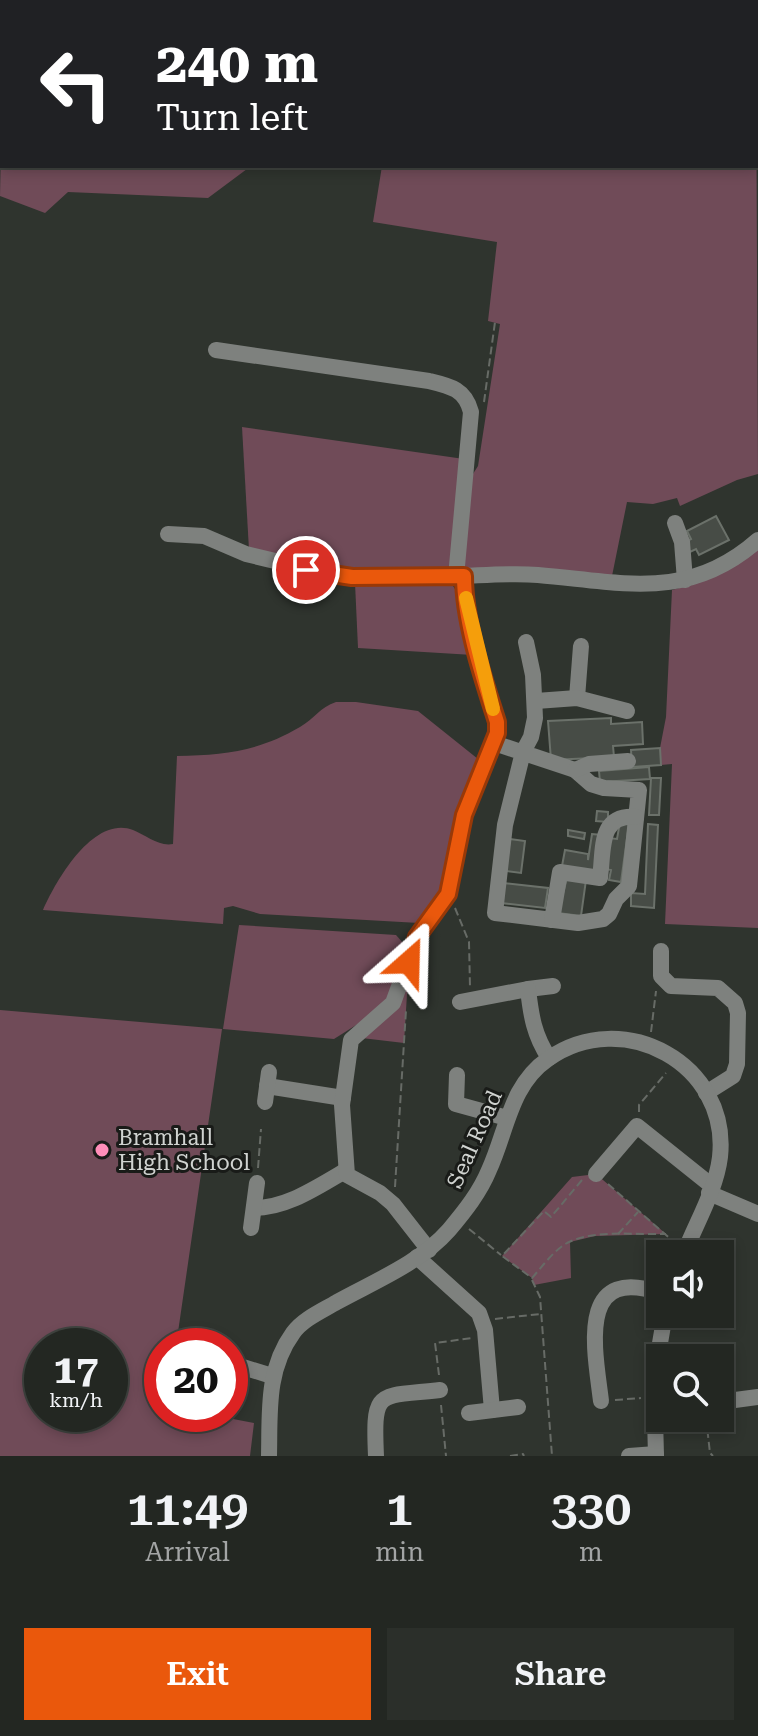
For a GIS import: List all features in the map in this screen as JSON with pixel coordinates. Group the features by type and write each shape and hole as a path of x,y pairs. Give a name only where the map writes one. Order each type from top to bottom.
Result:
{"street":[{"path":"216,350 429,381 459,390 471,412 460,576 497,722 494,743 464,815 448,894 417,937 393,1003 353,1037 343,1098 345,1171 350,1178 380,1193 393,1204 423,1253 479,1313 492,1410"},
{"path":"675,523 682,542 685,580"},
{"path":"168,534 204,536 246,554 334,575 533,574 650,585 685,580 715,570 758,540"},
{"path":"494,743 523,752 575,770 591,784 639,790 629,886 603,919 590,922 552,920 495,913 505,825 523,752 531,737 536,701 526,642"},
{"path":"577,698 581,646"},
{"path":"536,701 577,698 627,711"},
{"path":"575,770 589,764 628,761"},
{"path":"552,920 560,872 600,878 606,830 613,820 622,815 636,817"},
{"path":"661,951 661,976 671,986 718,988 735,1003 738,1013 737,1064 733,1076 706,1093"},
{"path":"465,1001 553,986"},
{"path":"528,989 531,1020 537,1040 549,1058"},
{"name":"Seal Road","path":"269,1456 272,1376 281,1353 295,1331 312,1316 423,1253 458,1219 488,1173 507,1118 525,1079 549,1058 579,1044 608,1038 636,1040 678,1060 706,1093 719,1133 720,1158 690,1240"},
{"path":"457,1075 456,1104 507,1118"},
{"path":"267,1087 343,1098"},
{"path":"596,1174 637,1126 710,1189 758,1214"},
{"path":"254,1208 289,1201 345,1171"},
{"path":"251,1228 257,1183"},
{"path":"601,1401 595,1318 602,1301 611,1292 624,1287 646,1288"},
{"path":"248,1369 272,1376"},
{"path":"376,1456 374,1415 378,1404 389,1396 440,1390"},
{"path":"734,1400 758,1397"},
{"path":"469,1413 518,1407"},
{"path":"629,1456 656,1455 656,1432"}],"path":[{"path":"482,415 495,322"},
{"path":"448,894 469,942 465,1001"},
{"path":"650,1045 656,980 661,976"},
{"path":"393,1204 406,1003"},
{"path":"637,1126 639,1105 678,1060"},
{"path":"257,1183 261,1129"},
{"path":"502,1256 544,1211 551,1217 583,1179 596,1174 672,1240"},
{"path":"617,1235 638,1211"},
{"path":"458,1219 532,1278 540,1297 552,1456"},
{"path":"532,1278 565,1244 586,1237 666,1234"},
{"path":"482,1321 542,1314"},
{"path":"601,1401 646,1405"},
{"path":"708,1432 713,1456"},
{"path":"510,1456 524,1456"}],"shaded area":[{"path":"1,168 248,168 208,198 68,192 45,213 0,196"},
{"path":"382,168 757,168 758,474 737,480 680,506 677,498 653,504 627,502 612,576 462,571 471,477 478,466 500,324 488,321 497,242 373,222"},
{"path":"242,427 464,459 453,566 448,570 345,571 249,550"},
{"path":"758,544 758,928 665,924 672,764 661,765 660,748 666,717 672,590 697,583"},
{"path":"355,583 451,583 457,592 473,655 358,648"},
{"path":"336,702 418,711 478,759 455,824 444,884 419,923 260,914 233,906 224,908 223,924 43,910 67,868 90,841 104,832 118,828 133,830 158,842 173,844 177,756 226,753 270,742 300,727"},
{"path":"239,925 396,935 404,944 392,993 372,1015 334,1039 223,1029"},
{"path":"409,962 404,1043 353,1037 378,1018"},
{"name":"Bramhall High School","path":"0,1010 222,1029 179,1328 144,1328 144,1432 248,1432 248,1422 254,1423 250,1456 0,1456"},
{"path":"596,1174 666,1234 595,1236 570,1242 571,1278 534,1285 532,1278 502,1256 572,1177"}],"building":[{"path":"716,516 729,540 699,555 696,549 690,552 685,542 691,539 687,531"},
{"path":"611,718 611,724 642,722 643,744 613,746 614,757 551,760 548,721"},
{"path":"660,748 661,765 632,767 631,750"},
{"path":"649,767 650,779 600,782 599,771"},
{"path":"651,778 661,778 659,815 649,815"},
{"path":"597,811 608,812 608,822 596,821"},
{"path":"620,822 629,824 621,882 609,880 611,870 605,869 609,838 617,839"},
{"path":"648,824 658,825 654,908 631,906 631,893 645,894"},
{"path":"568,830 585,833 584,839 568,836"},
{"path":"592,834 601,835 595,871 562,866 565,850 588,854 588,860"},
{"path":"510,839 525,841 521,873 506,871"},
{"path":"567,878 586,880 581,916 558,913"},
{"path":"503,883 548,888 545,908 501,903"}],"slow traffic":[{"path":"466,598 493,709"}],"place":[{"name":"Bramhall High School","path":"102,1150"}],"route":[{"path":"306,570 352,577 464,576 474,639 497,722 497,733 464,815 448,894 417,937 409,962"}]}
